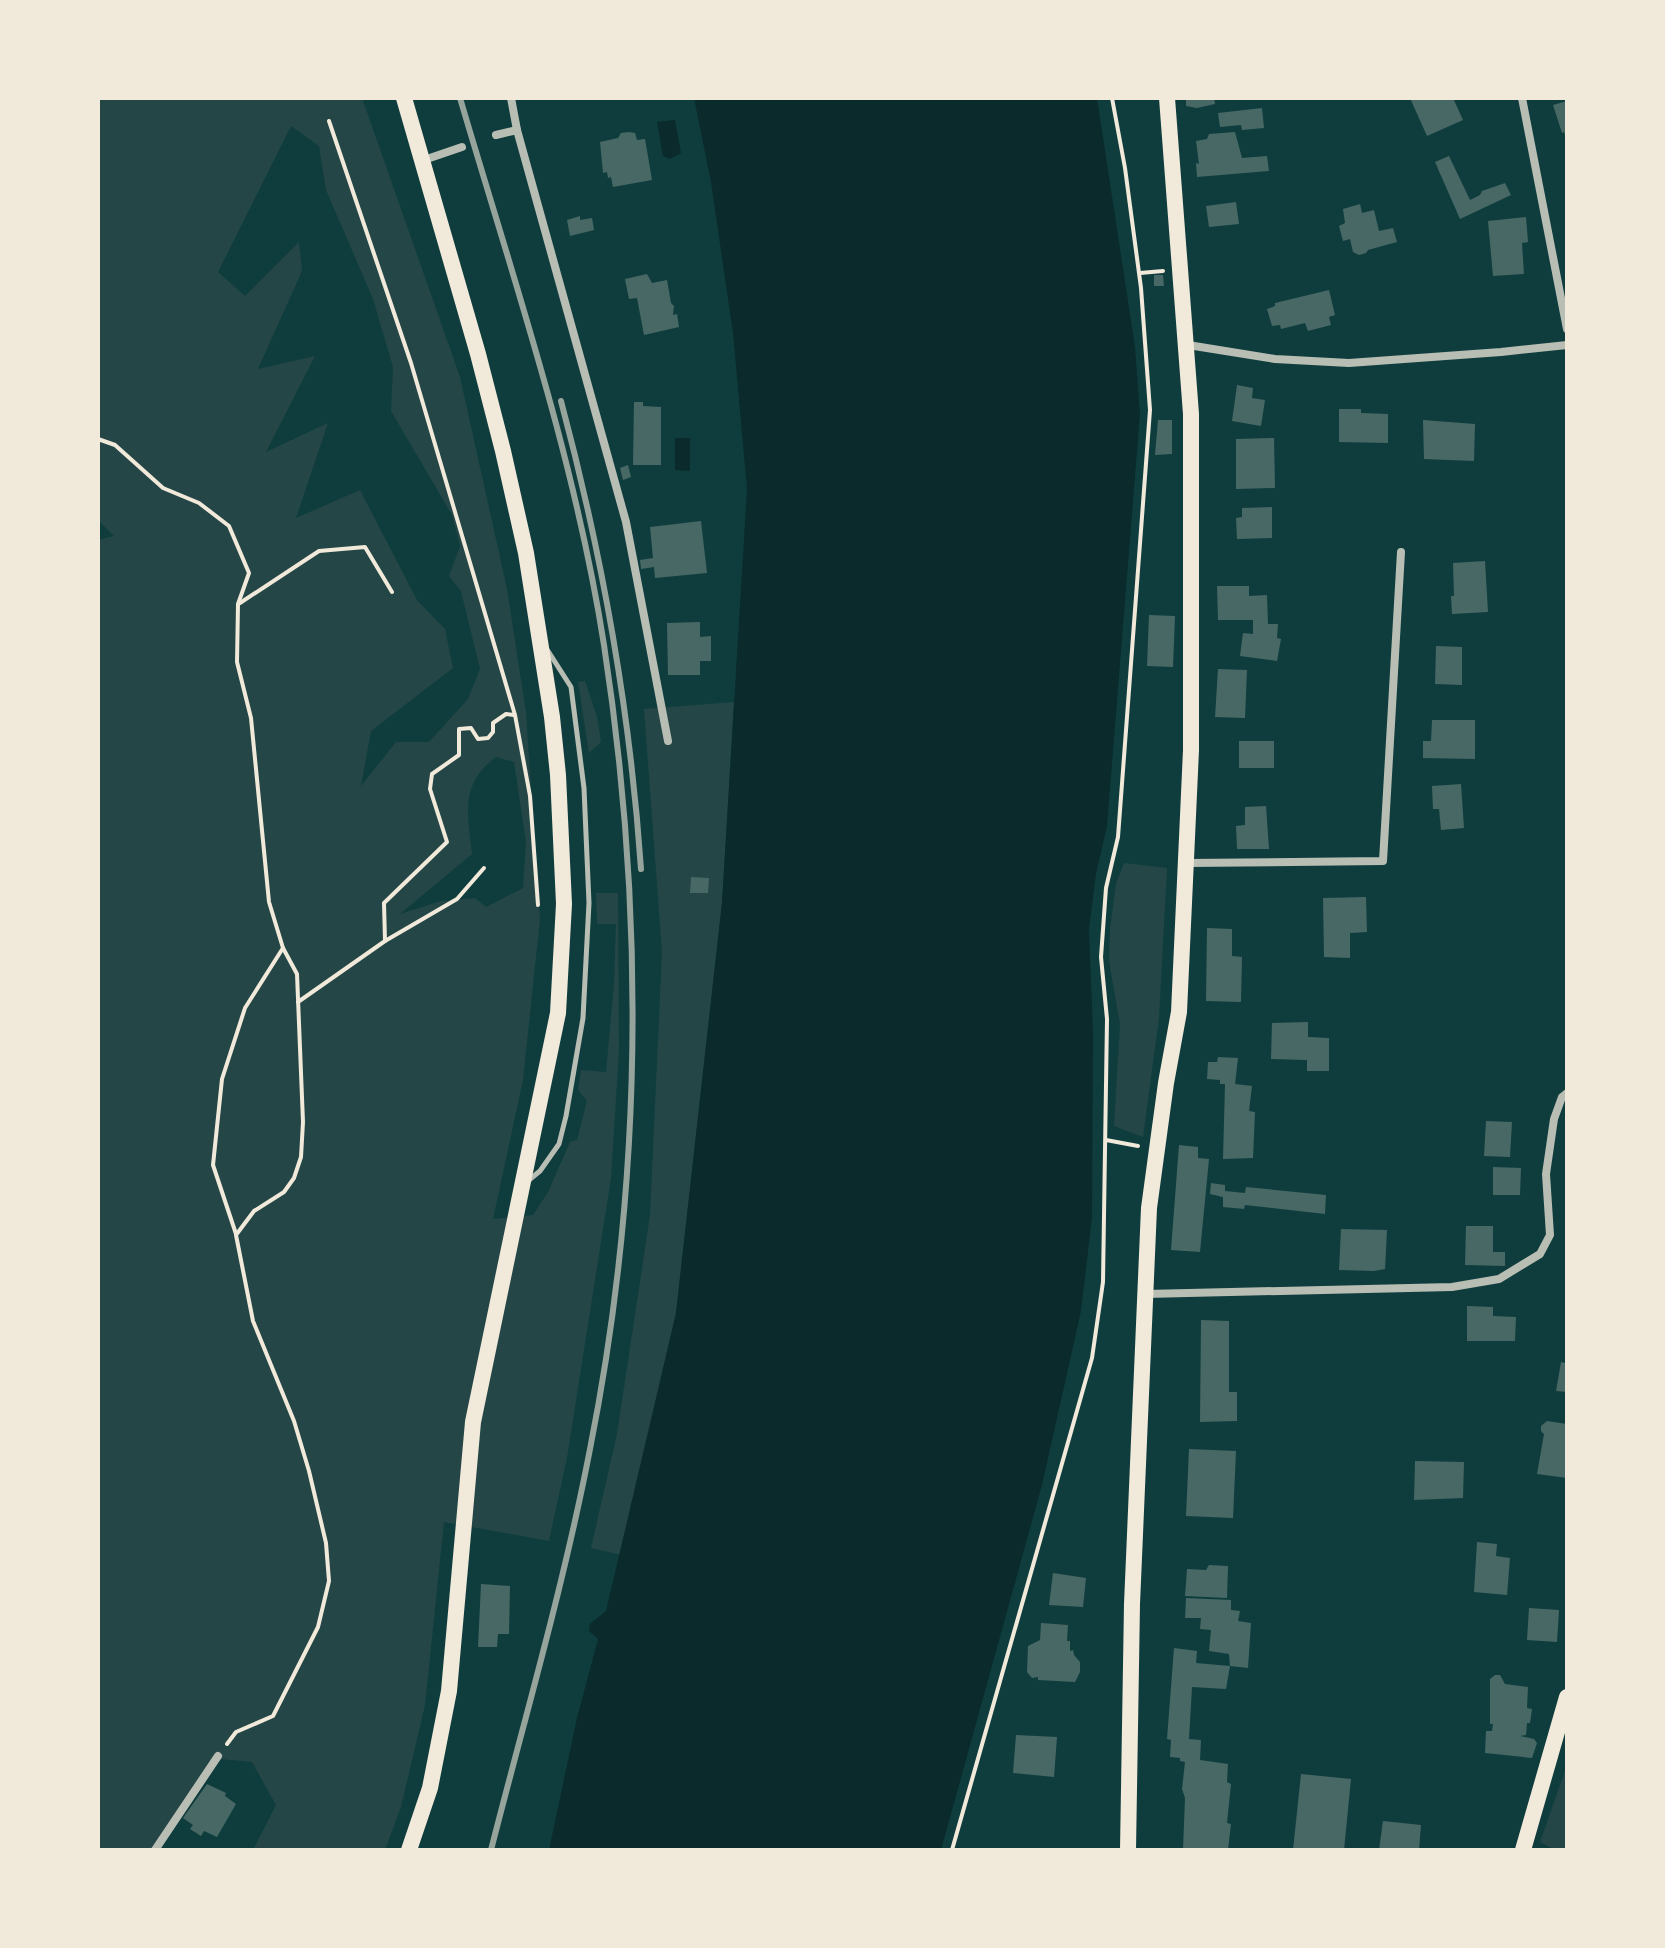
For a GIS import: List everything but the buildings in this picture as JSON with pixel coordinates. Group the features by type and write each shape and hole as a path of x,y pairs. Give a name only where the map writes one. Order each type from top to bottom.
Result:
{"main road":[{"path":"404,98 503,451 526,553 558,775 564,904 563,956 555,1027 473,1422 449,1691 430,1788 409,1850"},
{"path":"1128,1850 1132,1604 1149,1208 1179,1012 1191,750 1188,345 1167,98"},
{"path":"1523,1850 1567,1697"}],"street":[{"path":"511,98 517,130 626,522 668,741"},
{"path":"1522,98 1567,329"},
{"path":"496,135 517,130"},
{"path":"421,161 462,147"},
{"path":"1188,345 1275,359 1349,363 1567,345"},
{"path":"1187,863 1383,861 1401,552"},
{"path":"1146,1294 1452,1287 1499,1279 1540,1254 1550,1235 1548,1164 1554,1119 1562,1097 1567,1093"},
{"path":"155,1850 218,1756"}],"lane":[{"path":"523,1186 540,1171 559,1144 566,1116 583,1018 589,903 584,788 571,687 540,639"}],"path":[{"path":"952,1850 1092,1358 1103,1282 1107,1019 1101,957 1106,888 1118,837 1150,410 1139,273 1112,98"},
{"path":"329,121 415,377 515,715 530,796 538,905"},
{"path":"1139,273 1153,272"},
{"path":"98,439 115,445 163,488 199,503 229,526 249,573 238,604 237,662 251,718 269,902 283,948 297,974 303,1122 301,1157 294,1178 284,1192 254,1211 236,1235"},
{"path":"238,604 319,551 365,547 392,592"},
{"path":"385,941 384,903 447,842 430,789 432,774 459,755 459,729 471,728 478,739 488,738 493,732 493,723 506,714 515,715"},
{"path":"298,1002 385,941 457,899 484,868"},
{"path":"218,1756 236,1732 273,1716 318,1627 329,1581 326,1543 309,1471 294,1421 253,1321 236,1235 213,1165 222,1079 245,1008 283,948"},
{"path":"1106,1140 1156,1150"}],"shaded area":[{"path":"98,98 362,98 460,377 507,589 526,712 540,919 523,1080 493,1219 533,1215 548,1192 570,1142 577,1140 587,1101 578,1090 581,1070 606,1072 616,924 597,924 596,893 618,893 619,1050 611,1178 567,1458 549,1541 444,1522 425,1705 401,1807 385,1850 253,1850 276,1805 252,1762 220,1759 152,1850 98,1850 98,540 114,536 98,520","holes":["291,126 319,146 326,190 373,299 393,367 391,411 452,515 460,546 449,576 461,591 480,669 468,699 429,742 396,742 361,786 371,731 453,668 445,629 417,600 360,490 296,518 328,423 266,452 315,356 258,369 302,271 299,242 245,296 218,272","496,757 514,762 526,842 523,888 486,907 475,898 441,901 400,914 472,854 468,813 471,789 476,778"]},
{"path":"694,98 1097,98 1135,347 1140,414 1107,826 1096,874 1089,929 1093,1033 1092,1217 1081,1311 1042,1485 941,1850 549,1850 577,1718 598,1639 589,1631 590,1624 606,1611 676,1313 722,903 747,489 733,333 711,182"},
{"path":"675,120 681,153 670,159 663,156 657,122"},
{"path":"675,438 690,438 690,471 675,470"},
{"path":"585,681 597,717 601,742 589,753 578,682"},
{"path":"734,702 722,903 676,1313 621,1555 591,1548 617,1434 650,1215 662,952 644,709"},
{"path":"1124,863 1167,868 1159,1018 1143,1137 1114,1126 1120,1024 1109,961 1110,928 1116,884"},
{"path":"1567,1765 1567,1850 1555,1850 1540,1842"}],"railway":[{"path":"460,98 541,369 592,575 617,746 627,846 632,947 629,1148 608,1349 568,1550 491,1850"},
{"path":"561,401 590,518 613,634 630,750 641,869"}]}
